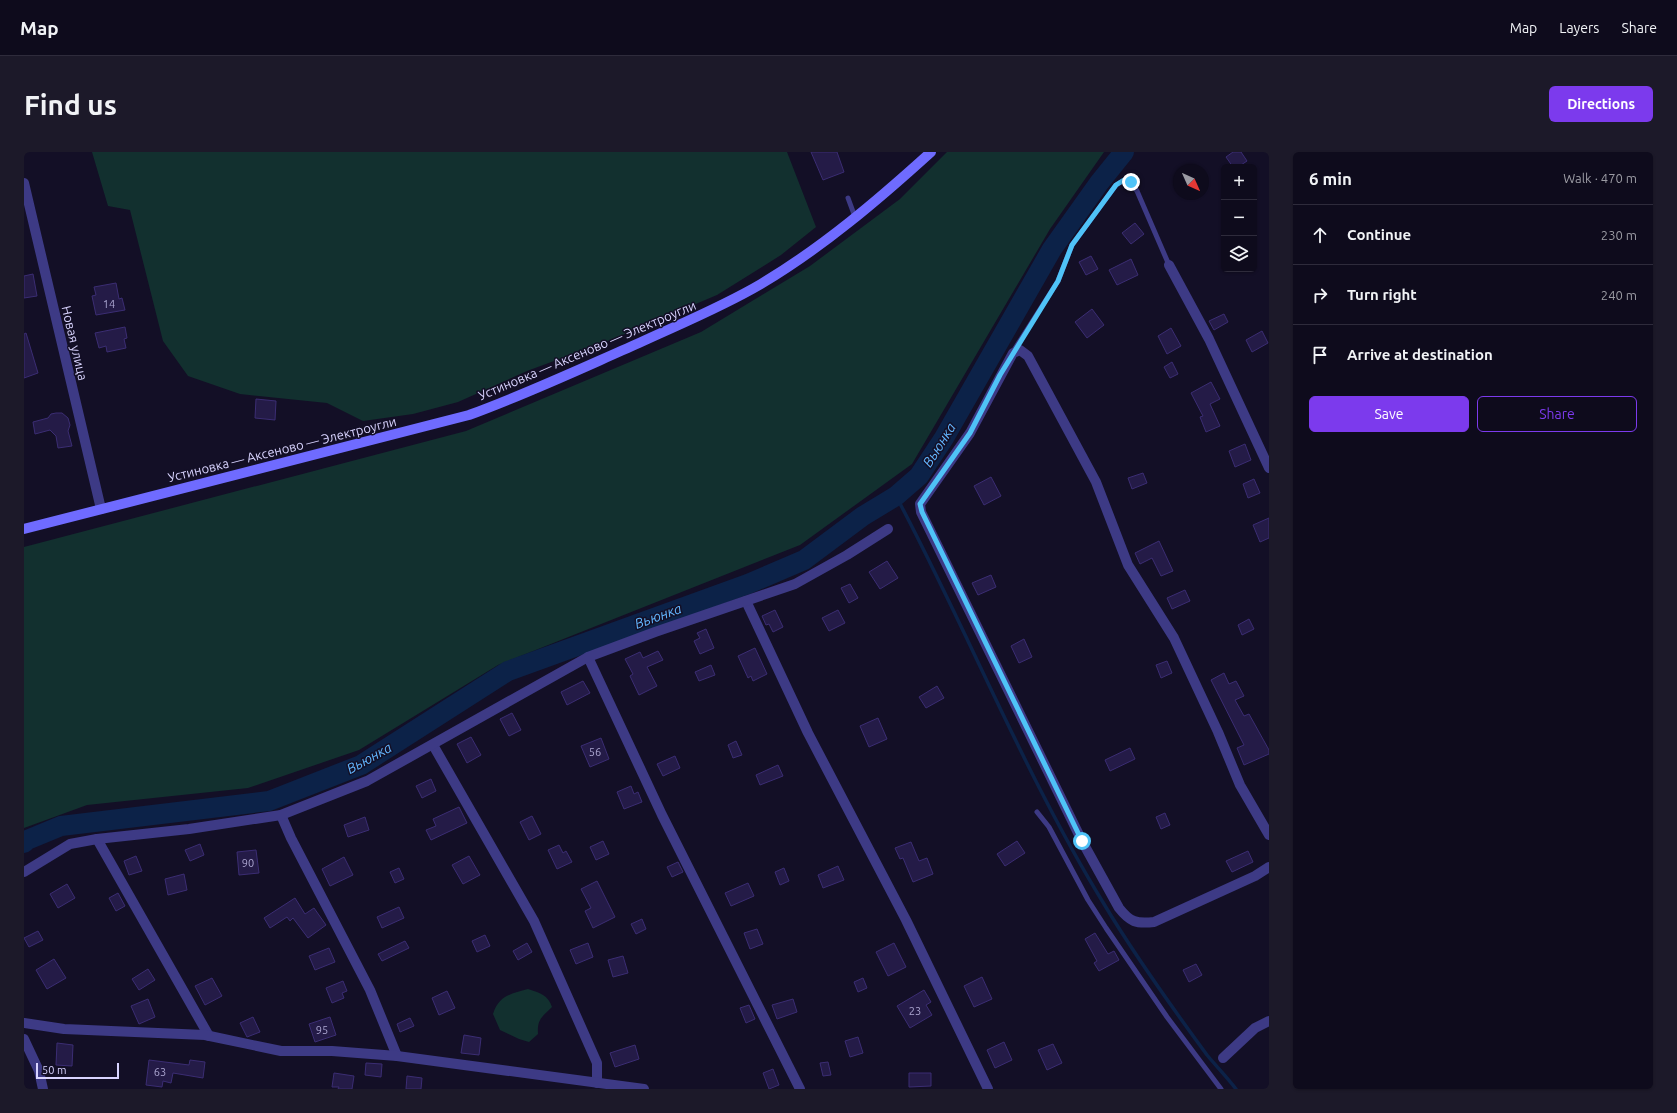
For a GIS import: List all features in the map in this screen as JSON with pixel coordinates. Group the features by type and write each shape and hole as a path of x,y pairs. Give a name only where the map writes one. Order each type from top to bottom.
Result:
{"main road":[{"name":"Устиновка — Аксеново — Электроугли","path":"24,529 469,415 519,397 724,305 762,284 855,218 931,152"}],"street":[{"name":"Новая улица","path":"24,183 101,509"},
{"path":"1169,265 1209,340 1269,468"},
{"path":"1269,835 1240,785 1218,732 1174,638 1128,565 1096,482 1028,356 1020,350 1013,353 970,433 920,504 922,512 1082,841 1119,908 1127,918 1140,923 1154,922 1255,876 1269,867"},
{"path":"24,872 70,844 97,838 189,829 281,815 367,781 588,657 655,632 795,584 848,555 888,529"},
{"path":"746,601 808,733 906,920 988,1089"},
{"path":"588,657 662,815 800,1089"},
{"path":"433,745 534,921 597,1063 597,1083"},
{"path":"281,815 291,838 370,990 397,1056"},
{"path":"97,838 209,1036"},
{"path":"1223,1058 1255,1028 1269,1021"},
{"path":"24,1023 64,1029 167,1032 209,1036 281,1051 332,1051 397,1056 644,1089"},
{"path":"24,1039 39,1071 43,1089"}],"lane":[{"path":"1013,353 1058,281 1072,245 1116,185 1124,180 1131,182 1137,191 1169,265"},
{"path":"848,198 855,218"},
{"path":"1036,812 1049,827 1088,900 1106,928 1167,1017 1221,1089"}],"green space":[{"path":"92,152 787,152 816,227 781,255 717,295 608,341 527,371 458,402 413,414 363,421 327,403 240,394 188,376 163,341 130,210 108,206"},
{"path":"947,152 1104,152 1050,229 912,464 800,545 498,665 359,750 248,788 87,805 24,828 24,547 466,431 701,332 810,266 900,199"},
{"path":"528,989 540,993 546,997 552,1007 539,1022 538,1034 529,1042 500,1030 493,1014 499,1003 506,996"}],"building":[{"path":"811,152 837,152 844,172 823,180"},
{"path":"1233,152 1241,152 1247,161 1242,164 1231,164 1226,157"},
{"path":"1135,223 1144,234 1131,244 1122,233"},
{"path":"1091,256 1098,269 1086,275 1079,262"},
{"path":"1131,259 1138,275 1117,285 1109,270"},
{"path":"33,274 37,296 24,298 24,276"},
{"path":"116,283 119,299 122,298 125,310 96,315 92,296 96,295 94,287"},
{"path":"1092,309 1104,325 1087,338 1075,322"},
{"path":"1224,314 1228,322 1214,330 1209,321"},
{"path":"125,327 127,338 124,339 126,348 107,352 106,346 99,348 95,333"},
{"path":"1171,328 1181,346 1167,354 1158,336"},
{"path":"1262,331 1268,343 1252,352 1246,340"},
{"path":"26,333 38,373 24,378 24,334"},
{"path":"1172,362 1178,374 1170,378 1164,367"},
{"path":"1211,382 1220,399 1210,404 1220,426 1206,432 1200,417 1203,416 1191,393"},
{"path":"256,399 276,401 275,420 255,418"},
{"path":"62,413 68,418 70,425 68,431 72,446 58,448 56,436 50,430 35,434 33,422 48,418 51,414"},
{"path":"1245,444 1251,460 1235,467 1229,451"},
{"path":"1143,473 1147,483 1132,489 1128,478"},
{"path":"991,477 1001,496 984,505 974,486"},
{"path":"1254,479 1260,493 1248,498 1243,484"},
{"path":"1269,518 1269,538 1260,542 1253,525"},
{"path":"1159,541 1173,571 1161,576 1152,558 1140,564 1135,553"},
{"path":"887,561 898,578 880,589 869,572"},
{"path":"991,575 996,587 978,595 972,583"},
{"path":"850,584 858,598 849,603 841,588"},
{"path":"1185,590 1190,601 1172,609 1167,598"},
{"path":"775,610 783,627 773,632 769,624 766,625 762,616"},
{"path":"838,610 845,623 829,631 822,618"},
{"path":"1249,619 1254,629 1242,635 1238,625"},
{"path":"706,629 714,648 700,654 694,641 700,638 697,633"},
{"path":"1024,639 1032,657 1019,663 1011,646"},
{"path":"755,648 767,674 753,681 751,676 748,678 738,656"},
{"path":"658,651 663,660 647,667 657,686 639,695 630,676 633,674 625,659 640,652 643,658"},
{"path":"1167,661 1172,673 1161,678 1156,665"},
{"path":"711,665 715,675 699,681 695,672"},
{"path":"1224,673 1229,684 1236,681 1244,696 1235,700 1244,716 1249,714 1269,750 1269,754 1244,765 1237,748 1244,745 1211,680"},
{"path":"583,681 590,693 567,705 561,692"},
{"path":"937,686 944,698 926,708 919,697"},
{"path":"512,713 521,730 509,736 500,719"},
{"path":"878,718 887,739 869,747 860,726"},
{"path":"471,737 481,755 467,763 457,744"},
{"path":"601,738 609,759 590,767 581,746"},
{"path":"736,741 742,755 733,758 728,745"},
{"path":"1130,748 1135,759 1110,771 1105,760"},
{"path":"675,756 680,768 663,776 657,764"},
{"path":"778,765 783,776 760,785 756,775"},
{"path":"431,779 436,791 422,798 416,786"},
{"path":"631,786 634,794 638,792 642,802 624,809 617,792"},
{"path":"459,807 467,823 431,840 426,830 436,826 433,819"},
{"path":"1165,813 1170,825 1161,829 1156,817"},
{"path":"532,816 541,834 529,840 520,822"},
{"path":"365,817 369,830 348,837 344,825"},
{"path":"603,841 609,854 596,860 590,847"},
{"path":"1017,841 1025,853 1005,866 997,854"},
{"path":"911,842 919,861 927,858 933,874 913,882 903,858 900,859 895,848"},
{"path":"200,844 204,855 190,861 185,850"},
{"path":"559,845 563,853 566,851 572,862 557,869 548,850"},
{"path":"256,850 259,873 239,875 237,852"},
{"path":"1248,851 1253,862 1232,872 1226,861"},
{"path":"136,856 142,871 129,875 124,861"},
{"path":"469,856 480,875 463,884 452,865"},
{"path":"344,857 353,875 330,886 322,869"},
{"path":"678,862 683,872 672,877 667,867"},
{"path":"838,866 844,880 823,888 818,875"},
{"path":"399,868 404,879 395,883 390,872"},
{"path":"784,868 789,881 780,885 775,872"},
{"path":"184,874 187,890 168,895 165,879"},
{"path":"597,881 615,917 593,928 585,911 591,908 581,889"},
{"path":"748,883 754,896 731,906 725,893"},
{"path":"67,884 75,898 58,908 50,894"},
{"path":"118,893 125,906 116,911 109,898"},
{"path":"295,898 305,914 314,908 326,925 308,938 293,918 290,921 287,917 270,928 264,918"},
{"path":"399,907 404,918 382,928 377,917"},
{"path":"642,919 646,929 636,934 631,924"},
{"path":"757,929 763,944 750,949 744,933"},
{"path":"38,931 43,940 29,947 24,938"},
{"path":"1095,933 1108,954 1114,951 1119,960 1099,971 1094,963 1097,961 1085,939"},
{"path":"485,935 490,946 477,952 472,941"},
{"path":"405,941 409,948 382,961 378,954"},
{"path":"527,943 532,952 518,960 513,951"},
{"path":"588,943 593,957 576,964 570,950"},
{"path":"894,943 906,967 888,976 876,952"},
{"path":"329,948 335,962 315,970 309,956"},
{"path":"623,956 628,973 613,977 608,960"},
{"path":"54,959 66,978 47,989 36,970"},
{"path":"1196,964 1202,975 1189,982 1183,970"},
{"path":"148,969 155,980 139,990 132,979"},
{"path":"982,977 992,999 974,1007 964,986"},
{"path":"212,978 222,996 205,1005 195,986"},
{"path":"863,978 867,988 858,992 854,982"},
{"path":"343,981 347,991 342,993 344,998 332,1003 326,988"},
{"path":"924,990 931,1002 926,1005 932,1015 910,1028 897,1006"},
{"path":"447,991 455,1008 439,1015 432,998"},
{"path":"148,999 155,1017 139,1024 131,1006"},
{"path":"793,999 797,1012 777,1019 772,1005"},
{"path":"749,1005 755,1019 746,1023 740,1008"},
{"path":"253,1017 260,1032 247,1037 240,1023"},
{"path":"330,1017 336,1035 315,1042 309,1024"},
{"path":"410,1018 414,1026 400,1032 397,1024"},
{"path":"464,1035 481,1038 479,1055 461,1053"},
{"path":"858,1037 863,1053 850,1057 845,1041"},
{"path":"1004,1042 1012,1060 995,1068 987,1050"},
{"path":"57,1043 73,1045 72,1066 56,1065"},
{"path":"1053,1044 1062,1063 1047,1070 1038,1050"},
{"path":"635,1045 639,1059 615,1067 610,1053"},
{"path":"149,1060 189,1065 190,1060 205,1062 203,1078 173,1073 171,1083 163,1081 162,1087 146,1085"},
{"path":"828,1062 831,1075 823,1076 820,1063"},
{"path":"366,1063 382,1064 381,1077 365,1075"},
{"path":"773,1069 779,1085 769,1089 763,1073"},
{"path":"334,1073 354,1076 352,1089 338,1089 339,1087 332,1087"},
{"path":"909,1073 931,1073 931,1086 909,1087"},
{"path":"407,1076 422,1078 421,1089 406,1089"}],"waterway":[{"name":"Вьюнка","path":"24,843 27,840 61,826 269,801 361,765 508,671 748,584 804,560 863,516 896,496 919,476 944,438 1052,249 1099,183 1124,152"},
{"path":"896,496 948,598 1022,753 1075,855 1128,943 1154,981 1207,1055 1236,1089"}],"route":[{"path":"1082,841 983,639 922,512 920,504 970,433 1000,375 1058,281 1067,262 1072,245 1116,185 1124,180 1131,182"}]}
